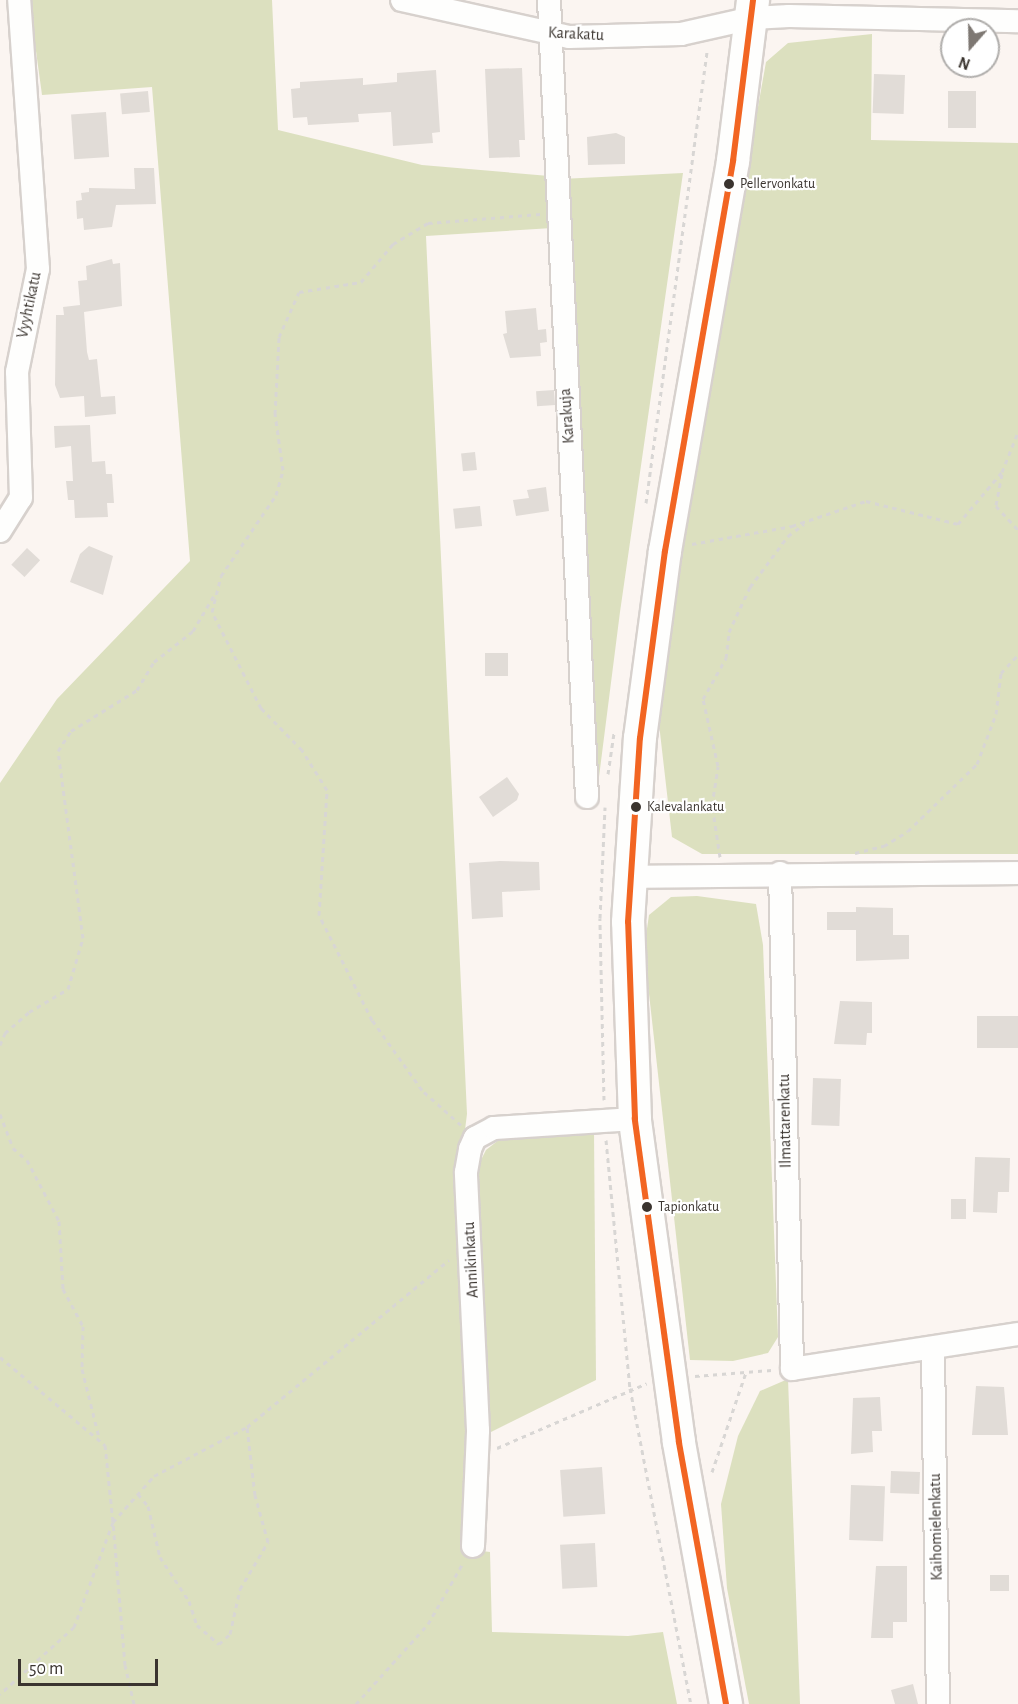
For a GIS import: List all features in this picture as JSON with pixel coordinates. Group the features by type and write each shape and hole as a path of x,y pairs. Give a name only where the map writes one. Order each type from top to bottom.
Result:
{"main road":[{"path":"726,1704 679,1442 635,1119 630,877 640,738 665,551 733,161 752,9"}],"street":[{"name":"Vyyhtikatu","path":"0,531 21,498 17,372 38,269 19,0"},
{"name":"Karakatu","path":"402,0 552,34 681,34 752,9"},
{"name":"Karakuja","path":"549,0 587,797"},
{"path":"752,9 1018,21"},
{"path":"630,877 780,873 1018,873"},
{"name":"Ilmattarenkatu","path":"780,873 792,1369"},
{"path":"475,1138 494,1128 635,1119"},
{"name":"Annikinkatu","path":"472,1546 477,1455 466,1161 475,1138"},
{"path":"792,1369 933,1350 1018,1334"},
{"name":"Kaihomielenkatu","path":"933,1350 938,1704"}],"path":[{"path":"0,1045 5,1033 28,1012 68,989 83,938 58,750 71,731 137,690 154,662 193,631 276,495 283,470 275,414 279,337 299,292 361,282 393,244 428,223 558,212"},
{"path":"1018,432 1002,472 996,506 1018,530"},
{"path":"665,551 808,521 866,501 958,524 1002,472"},
{"path":"722,874 712,805 718,790 715,739 703,699 726,657 729,632 750,587 788,536 808,521"},
{"path":"219,585 212,612 261,708 302,750 327,790 319,915 372,1020 422,1090 475,1138"},
{"path":"851,854 884,846 908,831 976,764 996,714 1001,673 1018,655"},
{"path":"0,1114 13,1148 27,1160 59,1221 63,1289 82,1326 82,1369 99,1438"},
{"path":"0,1694 74,1627 113,1522 154,1476 248,1427 353,1344 470,1241"},
{"path":"0,1357 105,1445 124,1665 134,1704"},
{"path":"686,1377 792,1369"},
{"path":"712,1472 746,1372"},
{"path":"477,1455 630,1388 652,1383"},
{"path":"138,1494 148,1506 160,1557 189,1601 197,1625 219,1644 230,1634 240,1589 267,1542 255,1495 248,1427"},
{"path":"356,1704 428,1624 472,1546"}],"green space":[{"path":"29,0 272,0 278,130 422,165 549,176 552,228 426,236 467,1114 460,1170 468,1438 466,1549 490,1552 492,1632 628,1636 663,1632 677,1704 0,1704 0,783 57,699 190,561 152,87 42,95"},
{"path":"872,34 871,140 1018,143 1018,854 702,854 672,837 659,724 695,461 766,62 788,43"},
{"path":"683,173 620,612 599,777 592,769 561,179"},
{"path":"697,896 756,904 763,945 778,1337 768,1353 733,1361 690,1360 644,949 649,915 671,897"},
{"path":"594,1132 596,1380 485,1435 477,1168 486,1150 500,1139"},
{"path":"788,1379 800,1704 749,1704 727,1588 721,1504 738,1436 760,1391"}],"building":[{"path":"522,68 525,140 519,140 520,157 489,158 485,69"},
{"path":"436,70 440,132 432,133 433,143 393,146 391,112 358,114 359,122 308,125 307,117 293,118 291,89 300,88 300,82 363,78 363,85 397,82 397,73"},
{"path":"874,74 905,75 904,114 873,113"},
{"path":"148,91 150,112 122,114 120,93"},
{"path":"948,91 976,91 976,128 948,128"},
{"path":"106,112 109,157 74,159 71,114"},
{"path":"616,133 625,137 625,164 588,165 587,137"},
{"path":"134,168 154,168 156,204 116,205 112,227 84,230 83,218 77,219 76,201 82,200 81,193 89,192 89,188 135,189"},
{"path":"112,259 113,264 120,263 122,306 84,312 89,360 97,359 101,397 115,396 116,414 85,417 84,396 60,398 55,385 56,315 64,315 63,307 80,305 78,281 87,280 86,266"},
{"path":"536,308 538,330 546,329 547,342 540,343 541,356 510,358 503,334 507,333 505,311"},
{"path":"554,390 555,405 537,406 536,391"},
{"path":"90,425 92,462 105,461 106,474 112,474 114,503 107,503 108,517 75,518 74,500 68,500 66,481 73,481 71,446 55,448 54,426"},
{"path":"475,452 477,470 463,471 461,453"},
{"path":"546,487 549,511 516,516 513,500 529,498 527,490"},
{"path":"480,506 482,526 455,529 453,509"},
{"path":"89,546 113,556 103,595 70,582 80,554"},
{"path":"27,548 40,560 24,577 11,565"},
{"path":"485,653 508,653 508,676 485,676"},
{"path":"507,777 519,794 517,800 493,817 479,797"},
{"path":"539,862 540,890 502,892 503,917 472,919 469,863"},
{"path":"856,907 893,908 893,935 909,935 909,959 856,961 856,930 827,930 827,912 856,912"},
{"path":"840,1001 872,1002 872,1033 867,1033 866,1045 834,1044"},
{"path":"977,1016 1018,1016 1018,1048 977,1048"},
{"path":"813,1078 841,1079 839,1126 811,1125"},
{"path":"975,1157 1010,1158 1009,1192 998,1192 997,1213 973,1212"},
{"path":"951,1199 966,1199 966,1219 951,1219"},
{"path":"976,1386 1004,1387 1008,1435 972,1435"},
{"path":"880,1397 882,1431 872,1431 873,1452 851,1454 853,1398"},
{"path":"602,1467 605,1514 563,1517 560,1470"},
{"path":"891,1471 920,1472 919,1494 890,1493"},
{"path":"851,1485 885,1486 883,1541 849,1540"},
{"path":"595,1543 597,1587 562,1589 560,1545"},
{"path":"876,1566 907,1566 907,1622 893,1622 893,1638 871,1638"},
{"path":"990,1575 1009,1575 1009,1591 990,1591"},
{"path":"913,1684 918,1704 895,1704 891,1690"}],"transit line":[{"path":"726,1704 679,1442 635,1119 628,922 640,738 665,551 733,161 753,0"}],"place":[{"name":"Pellervonkatu","path":"729,184"},
{"name":"Kalevalankatu","path":"636,807"},
{"name":"Tapionkatu","path":"647,1207"}]}
